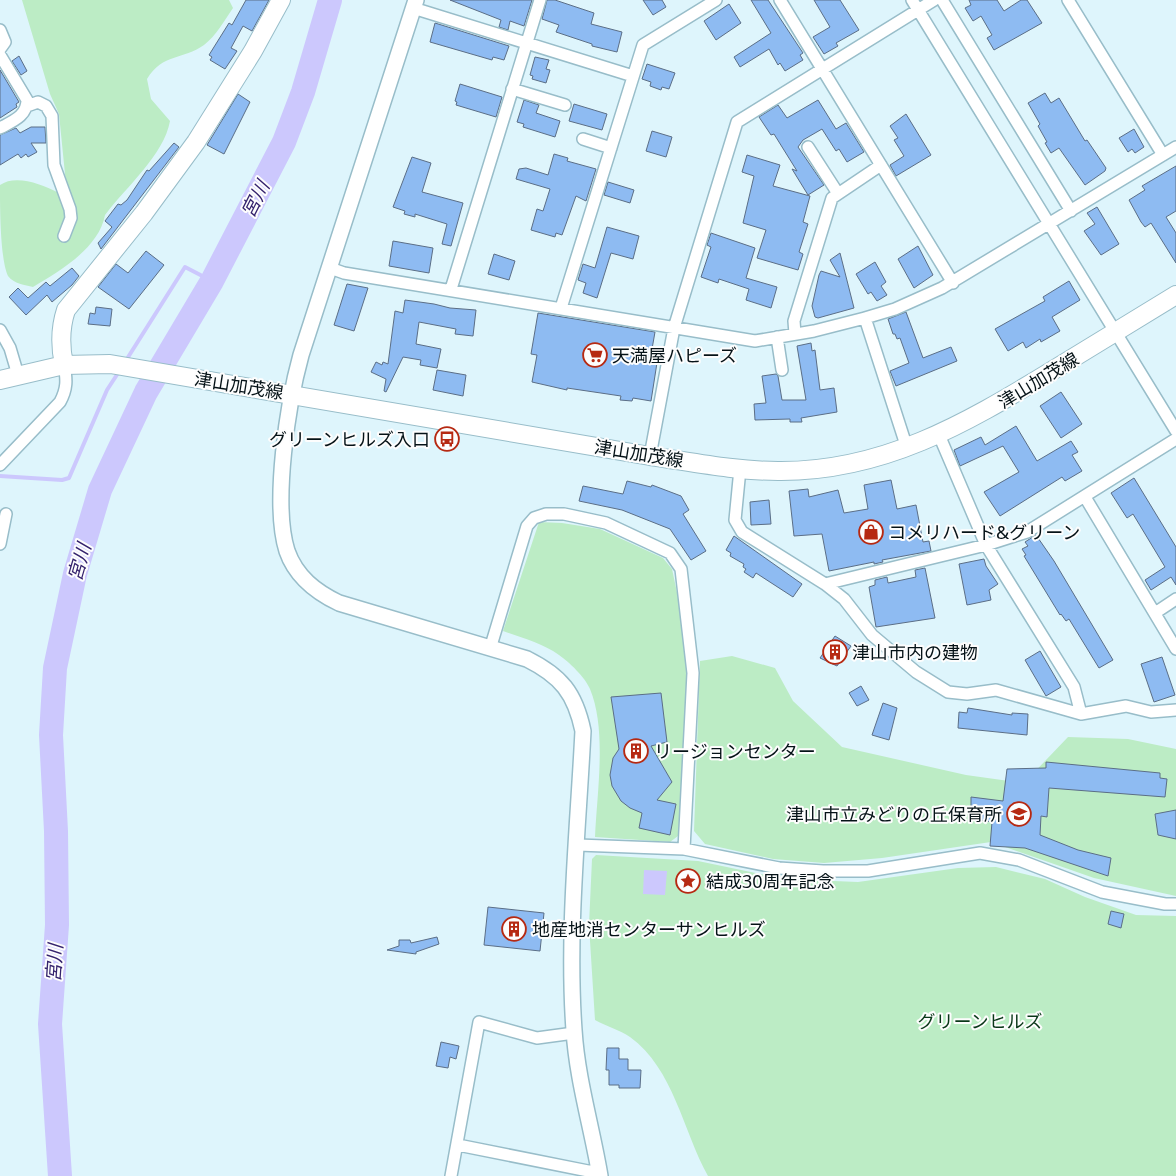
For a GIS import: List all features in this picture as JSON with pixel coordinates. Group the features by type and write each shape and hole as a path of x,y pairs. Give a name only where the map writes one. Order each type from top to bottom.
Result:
{"main road":[{"path":"64,365 61,343 62,322 66,310 144,212 196,142 253,50 281,0"},
{"name":"津山加茂線","path":"0,380 64,365 110,364 291,393 650,456 740,469 779,471 822,468 866,460 907,448 979,416 1176,295"}],"street":[{"path":"451,289 540,0"},
{"path":"780,0 953,282"},
{"path":"650,456 674,328 737,122 822,68 915,5 934,0"},
{"path":"942,0 1071,210"},
{"path":"1068,0 1162,155"},
{"path":"562,308 643,45 713,1"},
{"path":"458,1145 600,1174 574,1032 572,938 583,731 579,712 563,683 550,671 527,659 339,604 316,590 302,577 287,552 283,530 282,494 291,393 301,355 414,4 526,43 633,76"},
{"path":"915,5 1176,431"},
{"path":"0,30 5,42 0,48"},
{"path":"0,55 28,100 22,115 0,128"},
{"path":"512,89 565,105"},
{"path":"27,106 38,102 46,106 52,116 54,165 70,209 71,218 64,236"},
{"path":"583,139 610,148"},
{"path":"808,147 837,192"},
{"path":"330,268 344,273 451,289 755,341 865,318 895,309 953,282 1176,147"},
{"path":"795,334 794,321 832,198 837,192 881,165"},
{"path":"865,318 907,448"},
{"path":"0,330 10,348 18,375"},
{"path":"777,337 782,370"},
{"path":"0,465 60,402 66,392 67,381 64,365"},
{"path":"939,435 986,546 1074,687 1081,714"},
{"path":"825,584 986,546 1027,532 1176,440"},
{"path":"740,469 735,520 742,532 825,584 844,599 872,635 916,672 948,692 967,694 996,690 1081,714 1126,706 1152,712 1176,710"},
{"path":"1085,497 1176,649"},
{"path":"0,542 6,514"},
{"path":"490,649 527,526 534,518 546,514 564,514 606,523 670,553 681,569 693,673 684,850"},
{"path":"1155,613 1176,599"},
{"path":"578,845 684,850 779,868 823,871 868,871 980,853 1019,860 1102,892 1176,904"},
{"path":"452,1176 478,1022 537,1038 574,1032"}],"green space":[{"path":"22,0 229,0 233,8 216,33 204,45 160,65 147,79 151,99 170,121 160,146 143,170 105,215 95,238 87,248 55,274 33,287 13,281 8,276 5,268 1,232 0,185 13,180 21,180 36,183 57,192 66,184 59,114 50,94"},
{"path":"539,522 562,523 600,529 663,558 672,569 689,649 682,833 670,842 595,837 600,742 595,705 590,689 576,670 559,655 539,644 503,631"},
{"path":"732,656 775,668 793,701 842,747 966,775 1024,783 1068,737 1128,739 1176,749 1176,896 1094,878 991,842 882,858 824,863 773,859 705,844 694,831 700,661"},
{"name":"グリーンヒルズ","path":"596,855 698,861 785,879 858,882 958,868 996,867 1045,879 1085,897 1136,915 1176,916 1176,1176 708,1176 676,1102 657,1066 645,1050 630,1037 595,1020 589,925 592,859"}],"shaded area":[{"path":"644,870 667,871 665,895 643,894"}],"building":[{"path":"246,0 269,0 252,31 243,26 231,48 237,51 225,69 210,60 212,57 209,55 229,23 232,25"},
{"path":"450,0 532,0 524,26 510,21 508,30 499,27 501,20"},
{"path":"547,0 555,0 594,13 591,24 622,32 617,52 592,46 592,44 556,32 559,25 542,19"},
{"path":"643,0 662,0 666,7 653,15"},
{"path":"751,0 768,0 803,53 800,55 803,60 785,71 780,63 778,65 769,49 740,67 734,57 771,33"},
{"path":"814,0 840,0 859,30 836,43 838,46 824,54 813,37 830,27"},
{"path":"969,0 997,0 1004,11 1021,0 1027,0 1042,23 994,50 987,38 992,35 981,16 973,21 965,8 971,5"},
{"path":"729,4 741,23 716,40 704,21"},
{"path":"435,23 509,46 504,60 493,57 492,60 430,42"},
{"path":"19,56 27,71 21,75 12,61"},
{"path":"535,57 549,60 546,69 550,70 546,83 532,79 533,76 530,75"},
{"path":"647,64 675,73 669,89 662,87 661,90 650,86 651,82 642,79"},
{"path":"0,70 19,102 16,104 17,107 0,118"},
{"path":"460,84 502,97 496,117 456,105 457,102 455,101"},
{"path":"1045,93 1051,103 1059,98 1085,141 1087,140 1106,168 1105,171 1085,185 1059,148 1051,153 1045,143 1047,142 1038,126 1040,124 1028,103"},
{"path":"238,94 250,102 224,154 207,145"},
{"path":"524,100 539,105 536,113 560,121 555,137 523,127 524,124 517,122"},
{"path":"818,100 836,129 846,123 864,152 847,162 839,149 836,151 822,129 803,140 798,147 824,185 808,195 792,169 797,171 774,134 771,135 759,117 778,105 787,118"},
{"path":"574,104 607,114 602,130 569,121"},
{"path":"906,114 931,155 896,176 890,165 904,156 894,140 898,138 890,126"},
{"path":"31,127 45,127 46,143 31,143 37,152 28,157 26,154 21,158 18,154 0,165 0,135 16,128 20,133"},
{"path":"1134,129 1144,147 1135,153 1132,149 1128,152 1119,138"},
{"path":"652,131 672,137 666,157 646,151"},
{"path":"174,143 179,147 101,249 98,243 112,227 105,221 118,204 121,205 127,200 147,170 149,171"},
{"path":"554,154 568,158 567,161 596,169 586,201 576,196 562,235 556,233 555,237 531,230 537,209 543,211 550,189 516,179 519,169 526,168 548,175"},
{"path":"747,155 780,165 773,186 810,196 803,222 808,224 799,252 803,254 798,270 757,258 766,230 743,223 754,176 742,172"},
{"path":"412,157 431,163 422,192 463,203 451,246 442,244 447,224 415,214 415,217 404,214 405,211 393,207"},
{"path":"1176,166 1176,211 1166,217 1176,233 1176,263 1151,223 1145,227 1129,200 1145,190 1142,186"},
{"path":"608,182 634,190 630,203 604,195"},
{"path":"1097,207 1119,244 1101,255 1084,231 1095,224 1087,213"},
{"path":"607,227 639,236 633,259 611,253 597,298 583,293 586,283 578,280 583,264 595,268"},
{"path":"711,233 755,248 746,278 777,287 771,308 746,300 749,289 719,279 718,283 701,277 711,247 707,245"},
{"path":"393,241 433,248 429,273 389,266"},
{"path":"918,246 933,275 914,288 898,259"},
{"path":"146,251 164,265 129,309 98,287 116,264 128,273"},
{"path":"840,253 854,308 818,318 815,317 812,306 819,275 821,271 840,277 830,260"},
{"path":"494,254 515,261 509,280 488,274"},
{"path":"875,262 886,282 881,286 887,295 877,301 871,292 868,294 856,274"},
{"path":"72,268 79,276 72,285 52,302 47,295 26,315 9,297 18,288 28,298 46,282 50,286"},
{"path":"1069,281 1080,300 1052,317 1060,331 1041,342 1040,339 1026,348 1023,342 1008,351 995,329 1045,301 1043,297"},
{"path":"347,284 368,288 354,331 334,325"},
{"path":"405,300 450,308 476,310 473,336 455,334 456,329 419,322 416,344 441,349 437,368 420,365 421,360 403,357 386,392 384,391 386,379 371,372 376,362 382,365 383,362 388,364 395,311 403,313"},
{"path":"96,307 112,309 110,326 88,324 90,313 95,314"},
{"path":"906,312 923,358 951,347 957,361 896,386 890,371 909,363 900,338 897,339 895,334 893,334 888,319"},
{"path":"538,313 655,332 652,349 659,350 651,401 633,398 632,401 620,400 621,396 567,388 567,390 532,382 537,355 531,354"},
{"path":"811,343 812,351 815,350 820,390 834,388 837,412 801,418 802,422 790,422 790,419 755,420 754,404 766,403 762,376 776,374 778,376 782,400 806,400 797,346"},
{"path":"437,370 466,375 463,396 433,390"},
{"path":"1061,392 1082,424 1061,438 1040,406"},
{"path":"1016,426 1037,461 1071,441 1078,452 1072,455 1082,471 1065,481 1062,477 1000,516 984,492 1019,472 1003,446 960,466 954,450 981,437 985,445"},
{"path":"1134,478 1176,547 1176,585 1171,577 1151,590 1145,580 1165,567 1133,514 1127,518 1111,493"},
{"name":"コメリハード&グリーン","path":"891,480 897,509 916,505 923,542 929,541 931,551 882,560 883,562 874,564 874,562 829,571 822,534 794,536 789,491 808,489 809,497 838,490 844,513 868,509 864,485"},
{"path":"627,481 651,487 652,485 681,496 689,510 683,514 706,551 691,560 670,529 622,510 579,501 583,486 623,494"},
{"path":"769,500 771,524 751,525 750,502"},
{"path":"1036,535 1054,561 1113,660 1099,668 1069,619 1066,621 1060,615 1024,556 1026,555 1022,549 1028,546 1025,542"},
{"path":"734,536 802,584 793,597 756,573 753,578 744,572 746,569 743,567 744,564 730,556 731,553 726,550"},
{"path":"984,559 986,566 998,584 989,590 991,600 967,605 959,564"},
{"path":"925,568 935,618 876,627 869,587 875,585 875,580 887,577 888,583 916,577 915,570"},
{"name":"津山市内の建物","path":"835,636 851,646 837,666 820,658"},
{"path":"1040,651 1061,687 1046,696 1025,660"},
{"path":"1162,657 1175,695 1154,702 1141,664"},
{"name":"津山市内の建物","path":"861,686 869,700 857,706 849,693"},
{"name":"リージョンセンター","path":"661,693 667,742 651,746 672,782 657,800 676,804 670,835 639,828 642,813 630,808 621,801 612,786 610,775 613,758 619,749 611,697"},
{"path":"883,703 897,708 889,740 872,735"},
{"path":"968,708 1012,715 1012,713 1028,714 1027,735 958,728 959,712 967,713"},
{"path":"1046,762 1160,773 1160,778 1167,779 1165,797 1049,788 1047,817 1041,816 1040,835 1078,850 1111,858 1108,876 1025,848 990,846 992,822 971,819 971,797 1003,801 1007,769 1046,768"},
{"path":"1176,810 1176,839 1158,835 1155,814"},
{"name":"地産地消センターサンヒルズ","path":"488,907 544,913 540,951 484,945"},
{"path":"1111,911 1124,914 1121,928 1108,924"},
{"path":"437,937 439,944 416,952 416,954 387,950 399,946 399,940 410,940 411,943"},
{"path":"441,1042 459,1046 456,1059 450,1057 448,1068 436,1066"},
{"path":"607,1048 619,1048 619,1059 628,1059 628,1070 641,1070 640,1088 619,1088 619,1085 609,1085 609,1070 606,1070"}],"waterway":[{"name":"宮川","path":"60,1176 50,1024 57,925 56,831 51,735 55,668 75,574 100,490 146,392 212,281 284,142 303,92 330,0"},
{"path":"125,362 185,267 212,281"},
{"path":"0,476 62,480 69,478 107,390 120,370"}],"place":[{"name":"天満屋ハピーズ","path":"595,355"},
{"name":"グリーンヒルズ入口","path":"447,439"},
{"name":"コメリハード&グリーン","path":"871,532"},
{"name":"津山市内の建物","path":"835,652"},
{"name":"リージョンセンター","path":"636,751"},
{"name":"津山市立みどりの丘保育所","path":"1019,814"},
{"name":"結成30周年記念","path":"688,881"},
{"name":"地産地消センターサンヒルズ","path":"514,929"}]}
